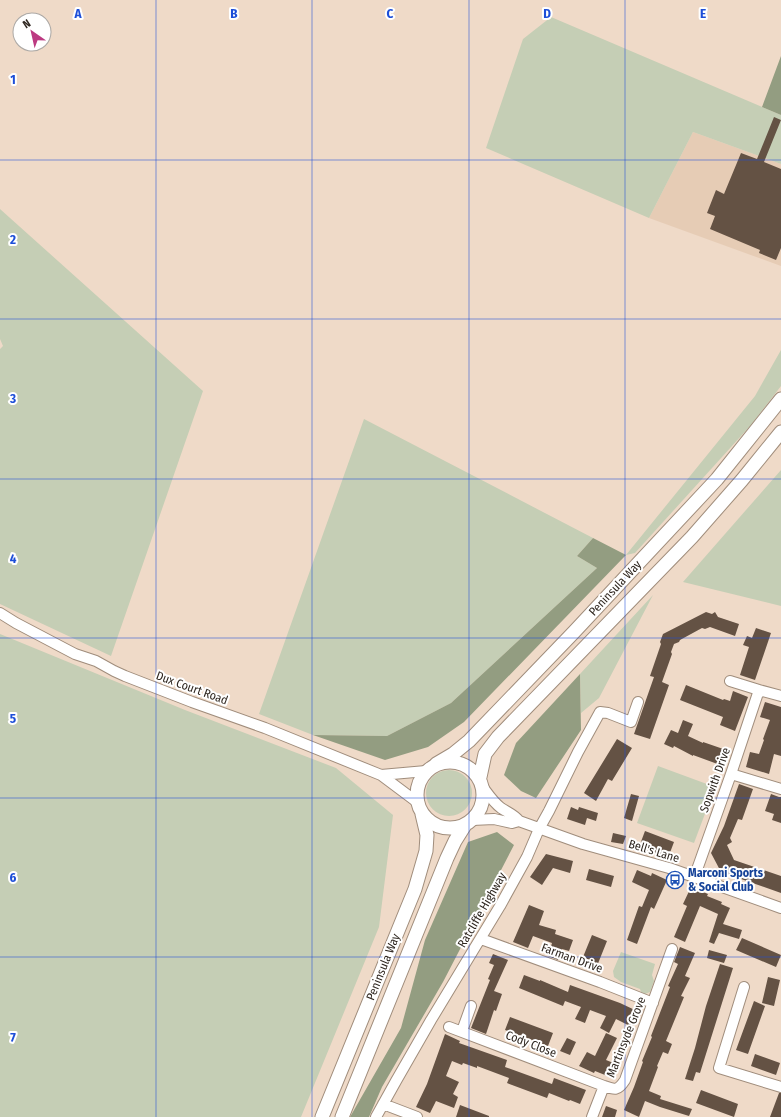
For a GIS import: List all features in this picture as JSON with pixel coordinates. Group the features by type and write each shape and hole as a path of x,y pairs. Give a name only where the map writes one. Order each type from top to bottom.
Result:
{"main road":[{"name":"Peninsula Way","path":"431,768 453,754 469,741 574,632 717,479 781,399"},
{"name":"Peninsula Way","path":"481,782 485,754 498,737 692,537 742,480 781,432"},
{"path":"453,761 472,769 481,782 483,796 481,806 478,813 468,822 447,828 437,826 430,822 420,808 417,789 420,779 431,768 453,761"},
{"name":"Peninsula Way","path":"322,1117 415,889 426,851 426,835 420,808"},
{"name":"Peninsula Way","path":"342,1117 447,858 455,841 468,822"}],"street":[{"name":"Dux Court Road","path":"0,613 75,654 96,661 125,676 265,728 381,775 420,808"},
{"path":"730,681 781,696"},
{"name":"Sopwith Drive","path":"694,878 759,690"},
{"name":"Ratcliffe Highway","path":"376,1117 431,1020 481,939 518,874 531,849 539,829 600,712 608,713 631,722 638,702"},
{"name":"Dux Court Road","path":"381,775 431,768"},
{"path":"731,774 781,789"},
{"name":"Bell's Lane","path":"481,782 494,801 502,809 516,817 519,821 583,844 669,868 781,908"},
{"name":"Bell's Lane","path":"468,822 494,818 512,823 519,821"},
{"name":"Farman Drive","path":"481,939 653,1003"},
{"name":"Martinsyde Grove","path":"592,1117 604,1086 612,1089 618,1088 625,1080 672,949"},
{"path":"744,987 719,1068 781,1087"},
{"path":"462,1031 471,1006"},
{"name":"Cody Close","path":"449,1027 604,1086"},
{"path":"383,1104 417,1117"}],"shaded area":[{"path":"693,132 781,164 781,266 649,218"}],"green space":[{"path":"551,17 781,115 781,164 693,132 649,218 486,148 523,39"},
{"path":"781,56 781,115 762,107"},
{"path":"0,209 203,391 111,656 0,604 0,349 3,346 0,339"},
{"path":"781,350 781,386 751,425 635,553 626,555 755,396"},
{"path":"364,419 593,538 577,556 597,568 451,703 387,736 313,735 259,714"},
{"path":"781,470 781,606 683,582"},
{"path":"593,538 626,555 464,722 428,747 385,760 313,735 387,736 451,703 597,568 577,556"},
{"path":"653,595 599,698 581,713 580,674"},
{"path":"0,634 185,710 336,768 393,815 379,927 301,1117 0,1117"},
{"path":"580,674 581,730 536,798 521,791 504,775 516,743"},
{"path":"658,766 715,787 694,843 637,823"},
{"path":"445,770 453,770 462,774 468,780 472,793 468,806 462,812 453,816 445,816 436,812 430,806 426,797 426,789 430,780 436,774"},
{"path":"497,832 514,845 443,982 382,1087 369,1117 350,1117 401,1028 425,940 468,842"},
{"path":"621,952 655,964 652,975 654,981 650,992 645,994 641,992 640,989 621,982 614,977 613,971"}],"building":[{"path":"774,117 781,120 764,162 781,169 781,248 776,260 759,253 760,250 710,229 715,216 707,213 716,190 724,194 741,153 757,159"},
{"path":"706,612 712,614 715,612 718,617 739,624 735,636 710,627 705,629 702,628 674,644 662,682 669,685 650,739 634,734 654,677 650,676 663,634"},
{"path":"756,628 771,633 755,680 740,675 749,647 743,645 747,636 752,638"},
{"path":"686,685 723,700 730,701 733,691 748,697 735,731 720,725 723,717 680,700"},
{"path":"765,702 781,707 781,756 774,754 769,774 746,767 750,752 759,754 770,720 760,717"},
{"path":"683,720 693,724 688,736 703,743 729,751 723,766 693,756 674,746 673,748 664,744 671,730 678,733"},
{"path":"617,739 632,748 612,781 608,779 596,801 584,793"},
{"path":"739,784 753,789 742,820 738,819 730,838 732,842 727,845 734,860 781,876 781,893 721,872 711,853 724,826"},
{"path":"631,794 639,796 632,821 624,818"},
{"path":"771,794 781,797 781,823 772,820 774,814 765,811"},
{"path":"571,807 578,810 579,807 598,813 596,821 587,818 585,825 567,819"},
{"path":"645,831 674,842 668,858 639,847"},
{"path":"613,833 626,836 623,844 611,842"},
{"path":"546,854 573,861 570,873 553,868 542,885 530,877"},
{"path":"589,869 614,876 611,887 586,880"},
{"path":"637,870 651,876 652,873 667,880 654,909 651,907 637,944 627,940 639,906 642,907 649,890 632,882"},
{"path":"691,887 708,894 707,896 722,902 721,904 730,908 723,924 742,930 739,939 719,933 714,944 709,942 718,914 700,906 685,942 674,937 687,906 683,904"},
{"path":"529,905 544,911 539,925 556,930 555,934 573,940 569,951 562,949 558,960 548,956 552,943 533,936 528,948 513,942"},
{"path":"592,935 607,941 595,971 581,966"},
{"path":"742,938 781,955 776,967 736,950"},
{"path":"680,947 695,953 685,976 690,978 681,996 684,997 666,1041 672,1044 668,1054 663,1052 649,1091 661,1096 660,1099 692,1109 689,1116 645,1101 639,1117 624,1110 634,1087 643,1062 642,1061 652,1037 651,1036 670,987 668,986 678,964 674,962"},
{"path":"709,950 727,955 724,963 707,958"},
{"path":"493,954 508,960 494,991 502,994 496,1011 494,1010 486,1034 471,1028 490,980 488,979 494,965 489,963"},
{"path":"720,964 733,968 700,1073 696,1072 693,1081 685,1079 706,1006"},
{"path":"524,975 568,992 570,985 620,1003 637,1011 630,1026 616,1019 609,1033 600,1028 606,1016 590,1010 585,1023 575,1019 581,1007 565,1001 563,1006 519,988"},
{"path":"768,977 780,980 774,1006 762,1003"},
{"path":"754,1001 765,1006 748,1054 736,1050"},
{"path":"510,1017 553,1033 548,1046 505,1030"},
{"path":"606,1033 617,1038 606,1060 616,1064 610,1077 595,1071 594,1073 579,1066 587,1052 595,1056"},
{"path":"445,1034 460,1041 459,1043 507,1060 505,1067 552,1084 554,1078 586,1090 580,1104 549,1093 547,1098 507,1083 509,1078 477,1066 477,1068 452,1061 446,1076 459,1082 453,1094 458,1097 454,1108 436,1101 430,1113 416,1107 427,1084"},
{"path":"567,1038 576,1042 570,1055 560,1051"},
{"path":"755,1054 780,1063 776,1075 751,1066"},
{"path":"701,1090 738,1104 734,1117 696,1103"},
{"path":"779,1093 781,1093 781,1117 770,1117"},
{"path":"460,1105 489,1116 489,1117 456,1117"},
{"path":"606,1106 617,1110 615,1117 602,1117"}],"place":[{"name":"Marconi Sports & Social Club","path":"675,880"}]}
